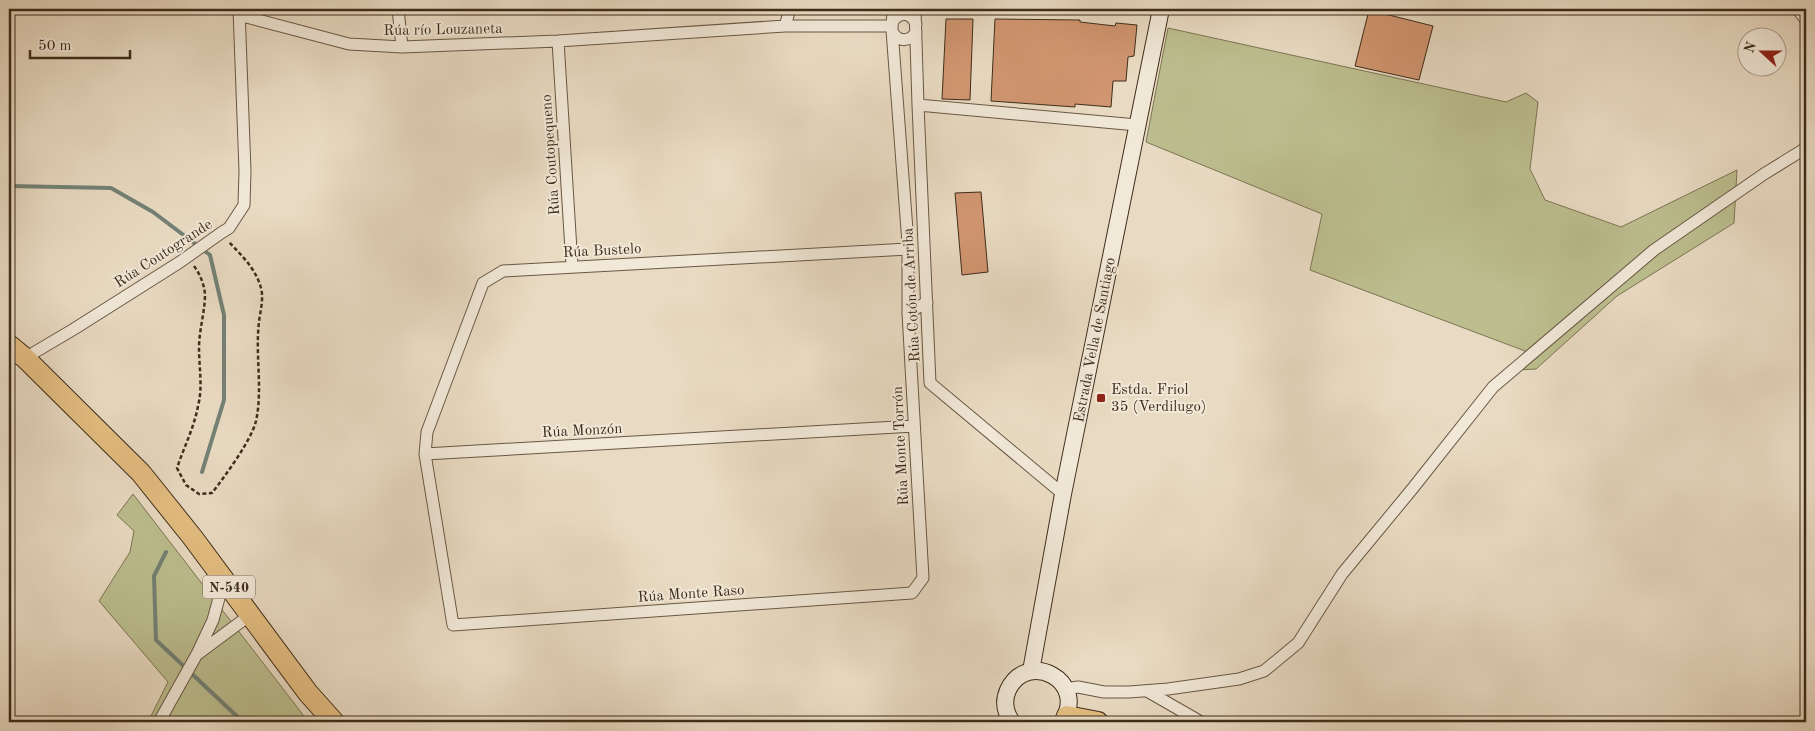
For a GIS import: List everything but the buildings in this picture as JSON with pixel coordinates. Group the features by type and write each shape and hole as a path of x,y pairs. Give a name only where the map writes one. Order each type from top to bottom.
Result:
{"highway":[{"name":"N-540","path":"9,345 25,358 141,472 193,538 308,693 334,722"},
{"path":"1064,719 1098,722"}],"main road":[{"name":"Estrada Vella de Santiago","path":"1031,671 1063,494 1161,9"},
{"path":"1012,722 1006,712 1006,693 1016,678 1031,671 1043,671 1052,674 1060,680 1069,698 1064,719"}],"street":[{"path":"398,9 402,47"},
{"path":"785,26 790,9"},
{"name":"Rúa Cotón de Arriba","path":"915,9 930,383 1063,494"},
{"path":"1800,9 1806,17"},
{"name":"Rúa río Louzaneta","path":"239,12 349,44 402,47 558,41 785,26 892,22"},
{"name":"Rúa Coutogrande","path":"25,358 74,329 221,234 229,228 244,204 246,171 239,12"},
{"path":"904,14 912,17 916,28 914,35 907,40 899,39 892,22 896,17 904,14"},
{"name":"Rúa Monte Torrón","path":"892,22 908,249 908,313 923,578"},
{"name":"Rúa Coutopequeno","path":"558,41 572,266"},
{"path":"918,105 1137,125"},
{"path":"1066,689 1078,687 1104,692 1146,691 1239,679 1264,671 1298,643 1342,574 1493,387 1654,250 1764,174 1806,148"},
{"name":"Rúa Monte Torrón","path":"908,249 914,291 927,302"},
{"name":"Rúa Bustelo","path":"425,454 427,432 483,283 503,271 908,249"},
{"path":"908,313 927,302"},
{"name":"Rúa Monzón","path":"425,454 914,426"},
{"name":"Rúa Monte Raso","path":"425,454 453,624 912,593 923,578"},
{"path":"159,722 197,654 213,620 224,580"},
{"path":"197,654 250,615"},
{"path":"1146,691 1201,722"}],"path":[{"path":"188,256 201,277 205,294 199,348 201,377 199,403 193,428 184,447 178,468 186,485 199,494 212,493 246,442 256,422 259,393 257,358 262,289 251,265 221,234"}],"green space":[{"path":"1168,28 1506,102 1526,93 1538,102 1530,169 1545,200 1621,227 1737,170 1734,223 1617,296 1536,369 1516,370 1525,351 1310,270 1322,214 1146,142"},
{"path":"133,494 308,722 148,722 168,682 99,601 130,552 134,531 117,515"}],"waterway":[{"path":"9,186 111,188 153,212 210,255 224,315 224,400 202,472"},
{"path":"166,552 154,576 156,640 243,722"}],"place":[{"name":"Estda. Friol 35 (Verdilugo)","path":"1101,398"}]}
